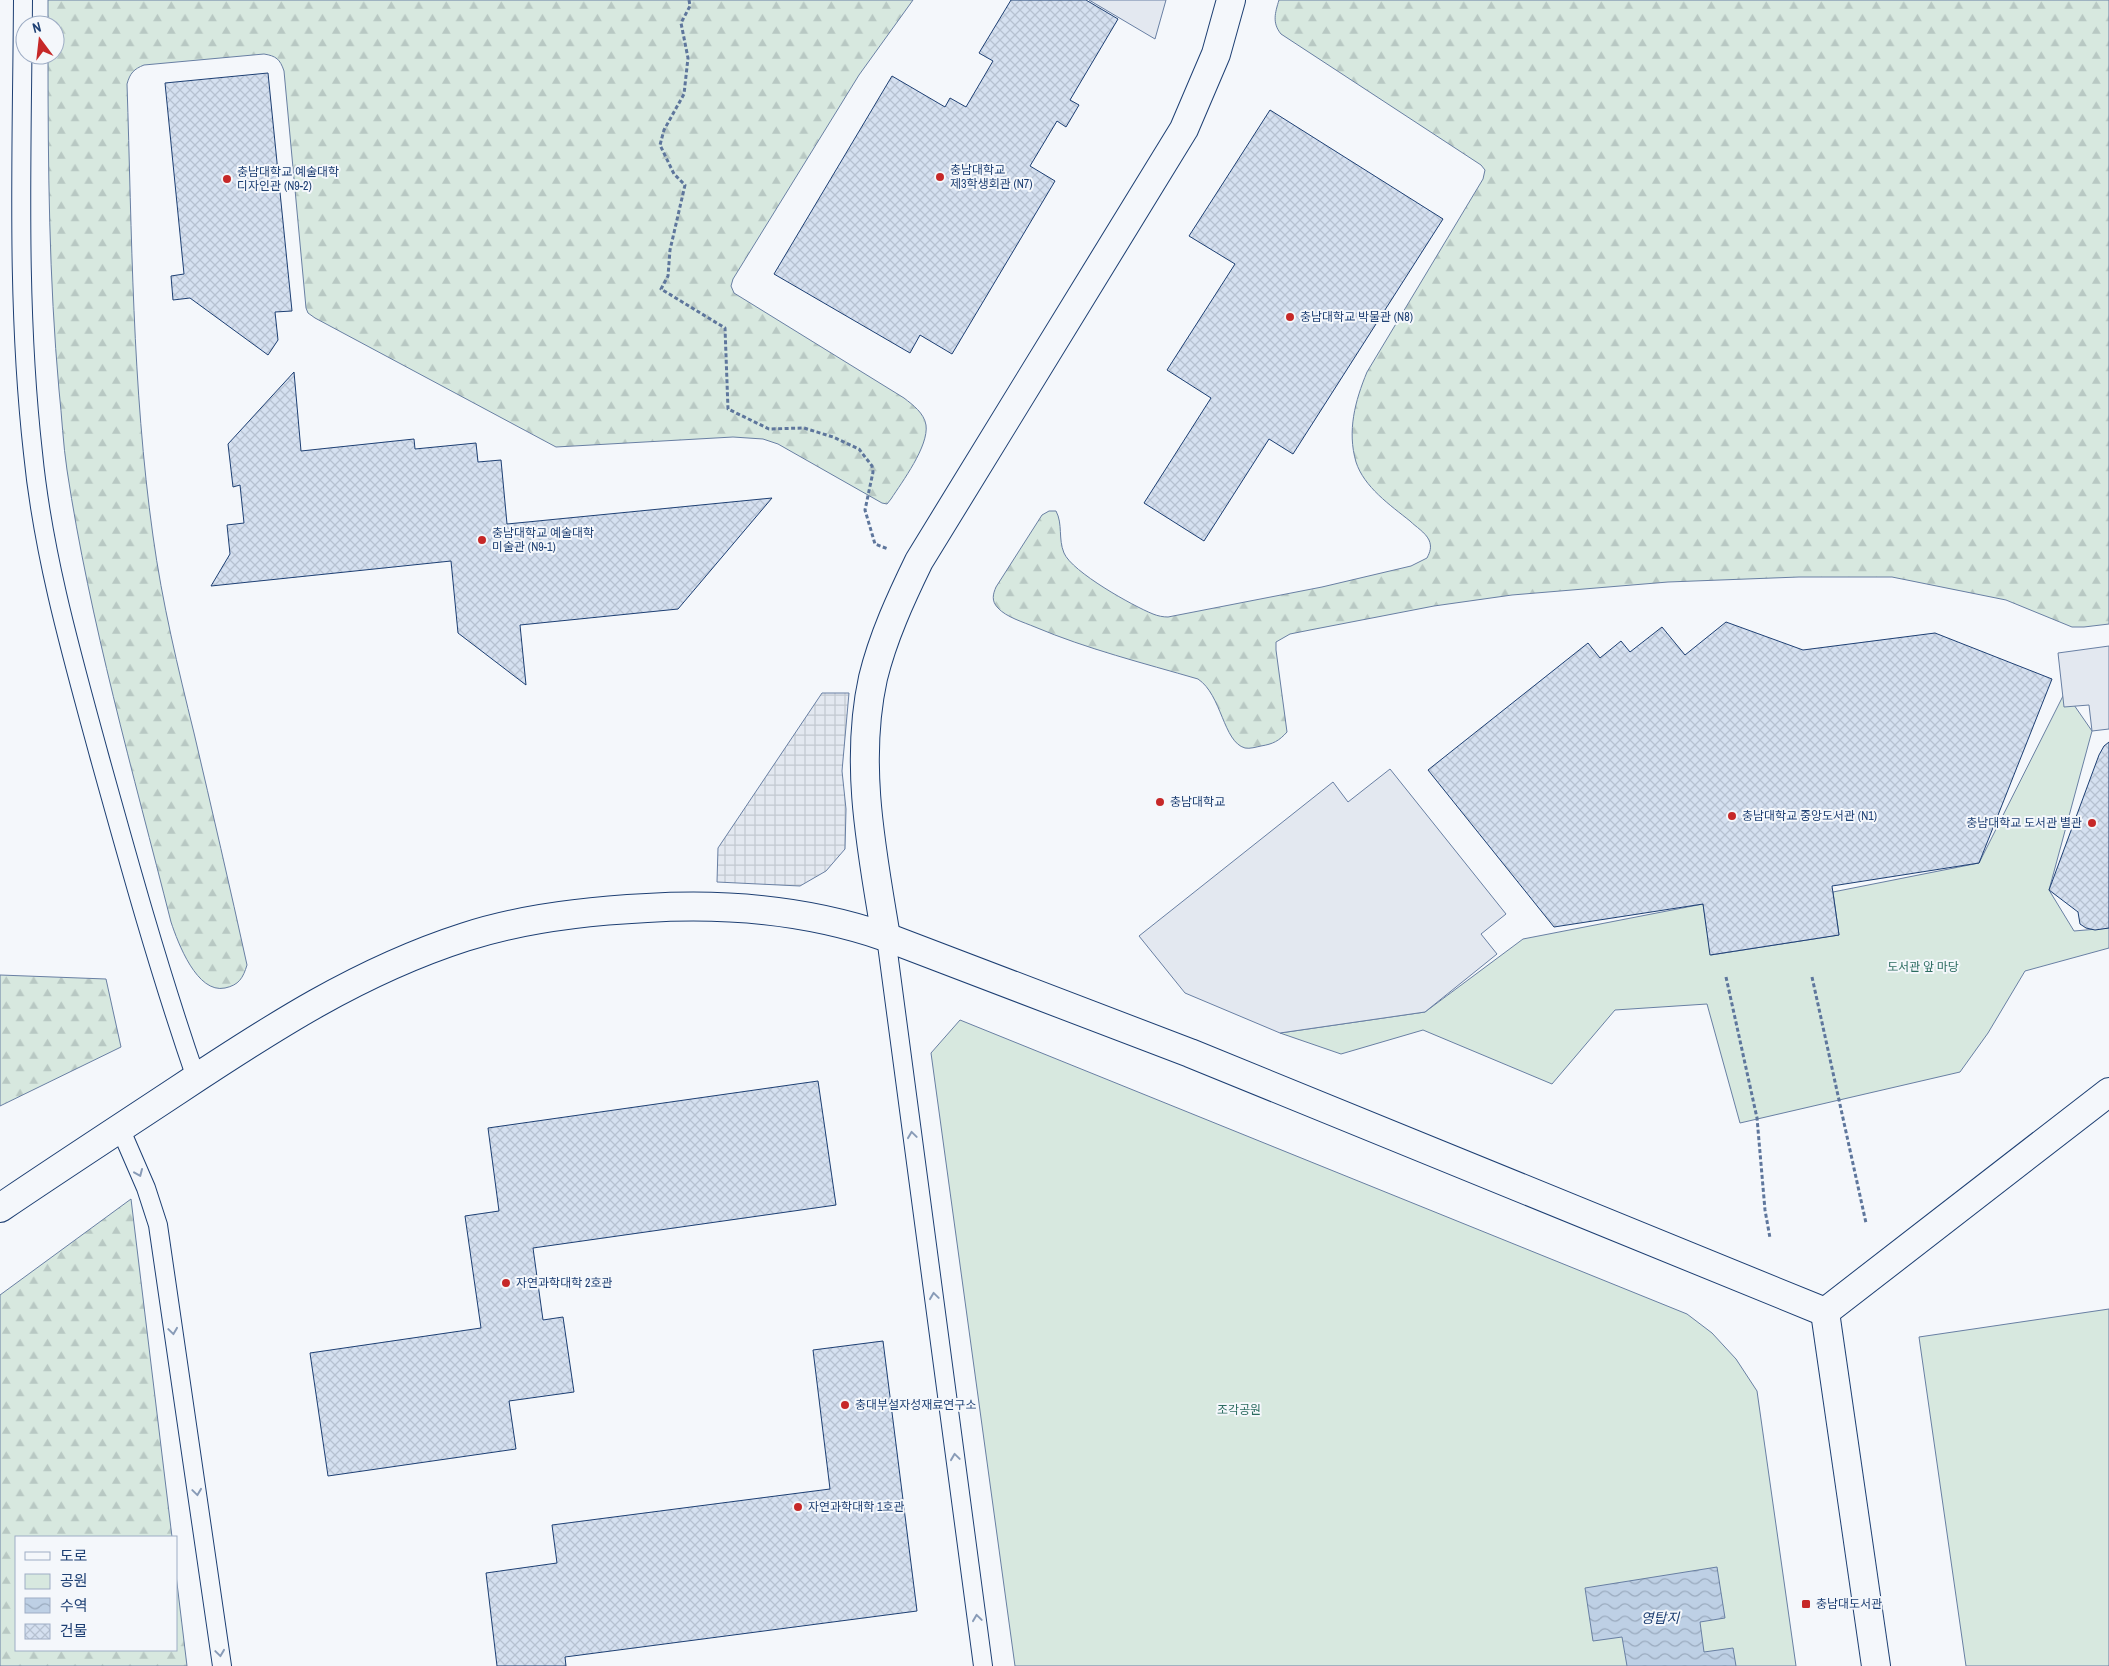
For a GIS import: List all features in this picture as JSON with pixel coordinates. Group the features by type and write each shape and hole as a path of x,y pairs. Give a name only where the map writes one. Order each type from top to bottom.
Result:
{"street":[{"path":"886,937 867,815 864,783 868,714 873,678 883,645 903,593 919,561 1184,129 1216,54 1232,0"},
{"path":"0,1208 294,1014 388,967 466,936 508,925 621,909 711,906 806,915 850,925 886,937 1190,1053 1825,1312"},
{"path":"1825,1312 2109,1092"},
{"path":"1825,1312 1876,1666"}],"lane":[{"path":"23,0 23,307 32,453 38,492 48,549 77,674 142,908 196,1078"},
{"path":"886,937 984,1666"},
{"path":"120,1128 149,1197 158,1224 222,1666"}],"path":[{"path":"689,0 690,6 681,23 688,58 684,94 664,130 660,145 674,174 685,185 670,250 668,276 662,290 725,328 728,409 769,429 804,428 833,437 859,449 872,466 873,472 865,510 875,544 919,561"},
{"path":"1726,976 1758,1118 1765,1210 1770,1238"},
{"path":"1812,977 1866,1223"}],"green space":[{"path":"48,0 913,0 859,75 733,279 731,286 734,293 904,398 921,413 926,425 923,443 908,474 887,504 882,503 778,444 763,439 733,437 556,447 315,318 308,313 306,308 284,71 279,61 275,57 264,54 144,65 131,74 127,84 134,310 146,480 157,561 176,660 247,965 240,980 234,985 225,988 215,988 197,975 178,942 171,922 113,697 77,527 64,450 53,307 49,181 48,65 65,65 65,15 48,15"},
{"path":"1279,0 2109,0 2109,624 2072,627 2006,600 1892,577 1799,577 1668,582 1512,595 1434,606 1290,634 1276,642 1287,732 1272,743 1245,748 1232,737 1218,706 1206,686 1198,679 1075,642 1015,619 1001,611 994,600 993,595 996,587 1042,515 1049,511 1056,511 1058,516 1062,548 1069,561 1104,588 1132,604 1164,617 1322,587 1411,566 1428,556 1430,545 1425,534 1378,495 1365,480 1356,462 1353,450 1352,428 1356,405 1367,372 1483,179 1485,170 1481,165 1281,34 1275,22"},
{"name":"도서관 앞 마당","path":"2065,692 2092,731 2049,890 2074,931 2109,928 2109,948 2025,971 1988,1033 1960,1072 1740,1123 1707,1004 1615,1010 1552,1084 1423,1030 1341,1054 1280,1033 1425,1012 1523,939 1703,904 1711,955 1839,935 1833,892 1979,863"},
{"path":"0,975 106,979 121,1047 0,1106"},
{"name":"조각공원","path":"960,1020 1687,1314 1712,1333 1736,1359 1757,1391 1796,1666 1015,1666 931,1053"},
{"path":"131,1199 172,1536 15,1536 15,1651 178,1651 178,1592 187,1666 0,1666 0,1295"},
{"path":"2109,1309 2109,1666 1966,1666 1919,1337"}],"shaded area":[{"path":"1089,0 1166,0 1155,39"},
{"path":"2109,646 2109,729 2092,731 2089,705 2064,707 2058,653"},
{"path":"822,693 849,693 842,771 846,809 845,849 826,871 800,886 717,882 718,848"},
{"path":"1390,769 1506,914 1481,934 1497,954 1425,1012 1280,1033 1185,993 1139,936 1333,782 1348,802"}],"water":[{"name":"영탑지","path":"1717,1567 1725,1618 1700,1622 1704,1652 1733,1648 1736,1666 1627,1666 1622,1637 1593,1641 1585,1588"}],"building":[{"name":"충남대학교 제3학생회관 (N7)","path":"1011,0 1086,0 1118,19 1070,100 1079,105 1066,127 1057,121 1030,166 1055,181 952,354 920,335 910,353 774,274 892,76 945,107 950,98 966,107 993,61 979,53"},
{"name":"충남대학교 예술대학 디자인관 (N9-2)","path":"268,73 292,311 275,312 278,340 268,355 190,298 173,300 171,276 184,274 165,83"},
{"name":"충남대학교 박물관 (N8)","path":"1270,110 1443,219 1293,454 1269,439 1204,541 1144,503 1211,398 1167,370 1235,264 1189,236"},
{"name":"충남대학교 예술대학 미술관 (N9-1)","path":"294,372 301,451 414,439 415,449 476,443 478,462 501,460 507,524 772,498 678,609 520,625 526,685 458,633 451,561 211,586 230,554 227,525 244,523 240,485 233,487 228,444"},
{"name":"충남대학교 중앙도서관 (N1)","path":"1726,622 1803,650 1935,633 2052,679 1979,863 1832,886 1839,935 1710,955 1703,904 1554,927 1428,770 1588,643 1600,658 1621,641 1630,652 1662,627 1685,655"},
{"name":"충남대학교 도서관 별관","path":"2109,742 2109,928 2095,930 2080,924 2078,912 2049,890 2099,755 2104,746"},
{"name":"자연과학대학 2호관","path":"818,1081 836,1205 533,1248 543,1320 563,1317 574,1392 509,1401 516,1449 328,1476 310,1353 481,1328 465,1216 499,1211 488,1128"},
{"name":"자연과학대학 1호관","path":"883,1341 917,1611 565,1657 566,1666 497,1666 486,1573 557,1563 552,1525 830,1489 813,1350"}],"place":[{"name":"충남대학교 제3학생회관 (N7)","path":"940,177"},
{"name":"충남대학교 예술대학 디자인관 (N9-2)","path":"227,179"},
{"name":"충남대학교 박물관 (N8)","path":"1290,317"},
{"name":"충남대학교 예술대학 미술관 (N9-1)","path":"482,540"},
{"name":"충남대학교","path":"1160,802"},
{"name":"충남대학교 중앙도서관 (N1)","path":"1732,816"},
{"name":"충남대학교 도서관 별관","path":"2092,823"},
{"name":"자연과학대학 2호관","path":"506,1283"},
{"name":"충대부설자성재료연구소","path":"845,1405"},
{"name":"자연과학대학 1호관","path":"798,1507"},
{"name":"충남대도서관","path":"1806,1604"}]}
